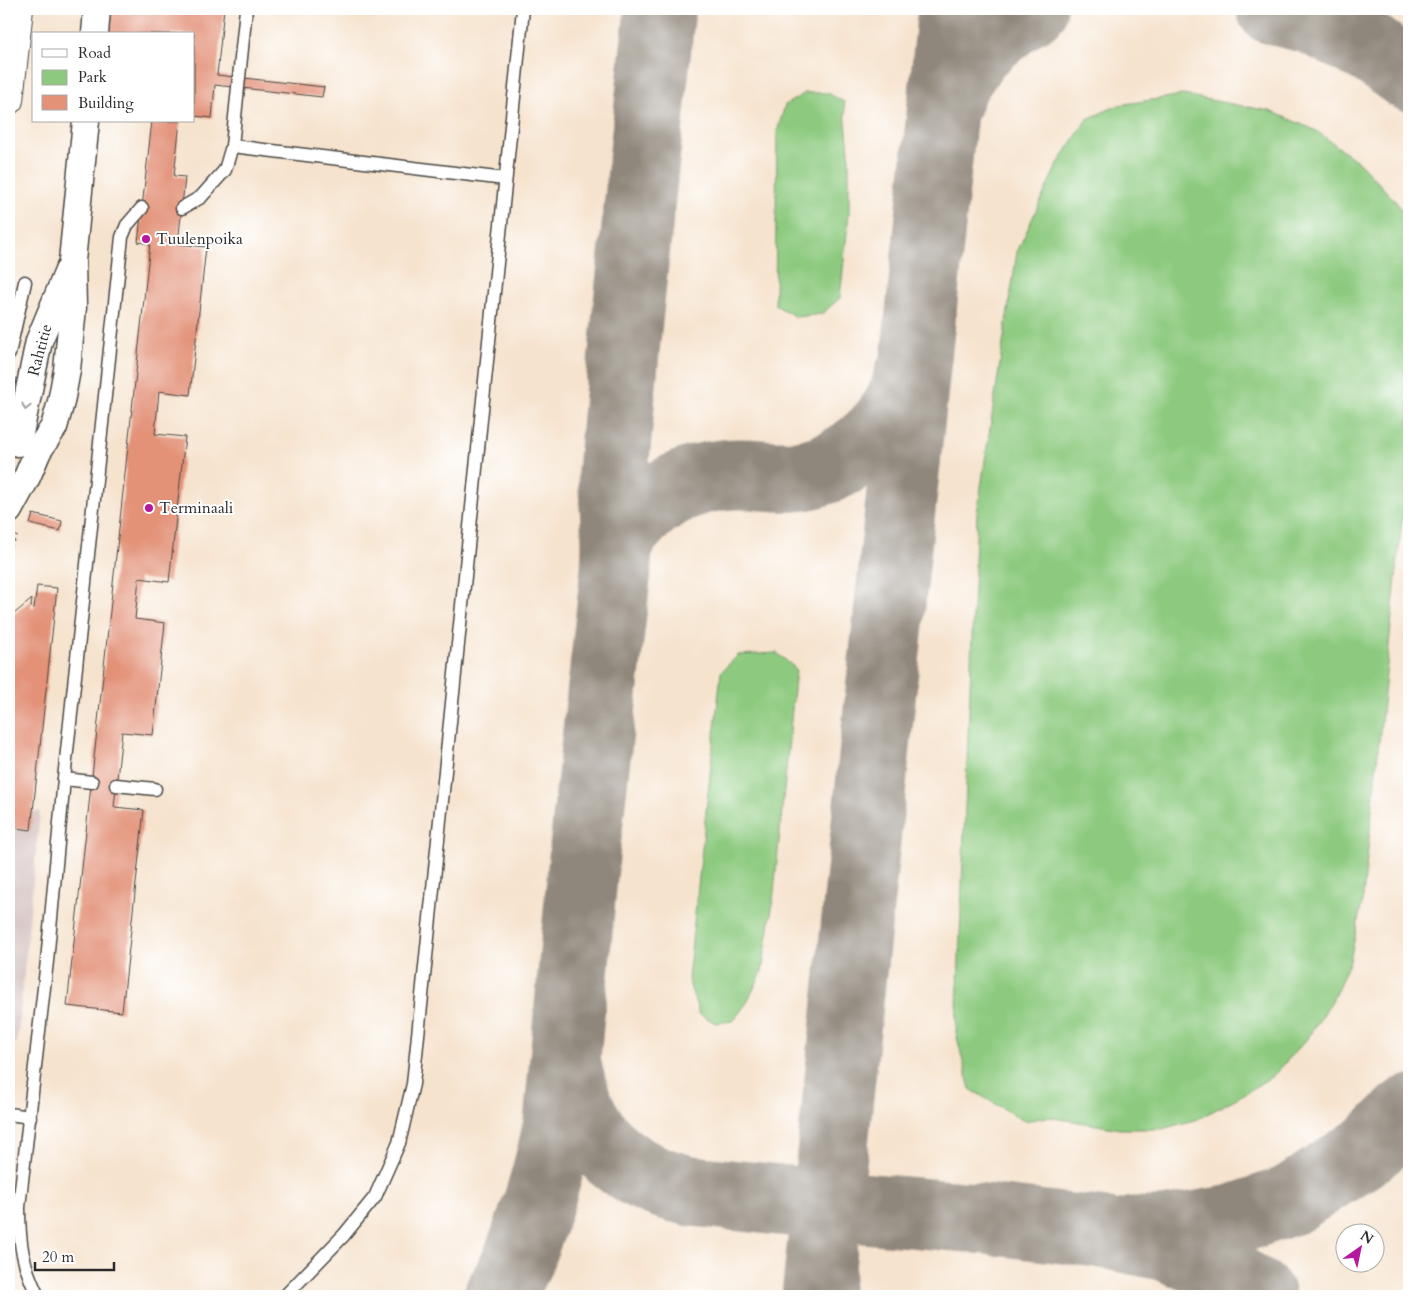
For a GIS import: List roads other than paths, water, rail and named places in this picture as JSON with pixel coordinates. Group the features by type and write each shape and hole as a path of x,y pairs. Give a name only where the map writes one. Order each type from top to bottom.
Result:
{"main road":[{"path":"9,100 19,9"}],"street":[{"path":"94,32 97,9"},
{"name":"Rahtitie","path":"22,444 54,426 61,402 67,370 74,307 72,261 86,122"},
{"name":"Rahtitie","path":"9,510 27,477 22,444 39,341 72,261"}],"lane":[{"path":"182,208 201,197 225,170 232,146 246,9"},
{"path":"284,1296 344,1235 375,1197 399,1143 413,1084 523,9"},
{"path":"232,146 505,179"},
{"path":"38,1296 28,1277 19,1239 19,1206 47,960 64,779 122,237 128,225 142,208"},
{"path":"9,354 25,282"},
{"path":"64,779 92,782"},
{"path":"116,785 155,789"},
{"path":"9,1114 30,1117"}],"place":[{"name":"Tuulenpoika","path":"146,239"},
{"name":"Terminaali","path":"149,508"}]}
